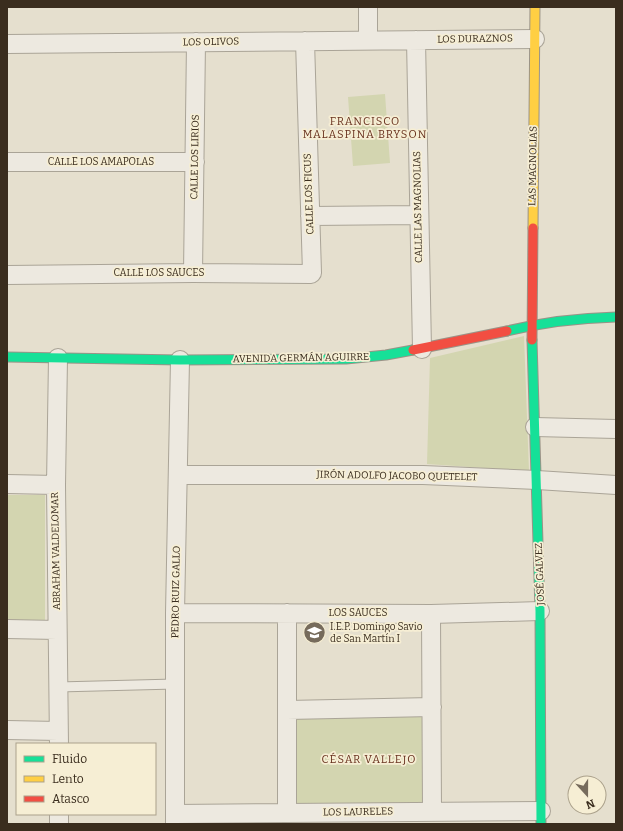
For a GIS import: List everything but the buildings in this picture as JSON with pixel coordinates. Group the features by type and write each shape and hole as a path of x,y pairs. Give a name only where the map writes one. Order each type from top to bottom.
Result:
{"street":[{"path":"368,7 368,40"},
{"name":"LAS MAGNOLIAS","path":"532,325 535,7"},
{"name":"LOS DURAZNOS","path":"416,40 535,39"},
{"name":"LOS OLIVOS","path":"7,44 416,40"},
{"name":"CALLE LAS MAGNOLIAS","path":"416,40 418,215 422,349"},
{"name":"CALLE LOS FICUS","path":"305,41 311,274"},
{"name":"CALLE LOS LIRIOS","path":"193,272 196,42"},
{"name":"CALLE LOS AMAPOLAS","path":"7,162 194,162"},
{"path":"310,216 418,215"},
{"name":"CALLE LOS SAUCES","path":"7,275 193,272 311,274"},
{"name":"AVENIDA GERMÁN AGUIRRE","path":"7,357 180,360 346,358 386,355 422,349 532,325 581,318 616,317"},
{"name":"JOSÉ GALVEZ","path":"532,325 540,610 541,817"},
{"name":"ABRAHAM VALDELOMAR","path":"58,358 56,485 59,737"},
{"name":"PEDRO RUIZ GALLO","path":"175,819 175,612 180,360"},
{"path":"535,427 616,429"},
{"name":"JIRÓN ADOLFO JACOBO QUETELET","path":"178,475 423,475 616,485"},
{"path":"7,484 56,485"},
{"name":"LOS SAUCES","path":"175,612 431,614 540,610"},
{"path":"287,613 287,813"},
{"path":"431,614 432,811"},
{"path":"7,629 57,630"},
{"path":"287,710 432,707"},
{"path":"7,730 59,737"},
{"name":"LOS LAURELES","path":"175,819 287,813 432,811 541,817"}],"lane":[{"path":"58,687 175,684"}],"green space":[{"path":"385,94 390,163 353,166 348,97"},
{"path":"524,336 529,471 427,464 430,358"},
{"path":"7,495 45,495 45,620 7,620"},
{"path":"420,714 423,721 424,799 419,808 296,807 294,717"}],"traffic: fast":[{"path":"507,331 561,321 616,317"},
{"path":"532,340 540,611 541,824"},
{"path":"7,357 180,360 346,359 386,355 413,350"}],"traffic: slow":[{"path":"533,228 535,7"}],"traffic: jam":[{"path":"532,340 533,228"},
{"path":"413,350 507,331"}],"place":[{"name":"I.E.P. Domingo Savio de San Martín I","path":"314,633"}],"district":[{"name":"FRANCISCO MALASPINA BRYSON","path":"365,127"},
{"name":"CÉSAR VALLEJO","path":"369,759"}]}
